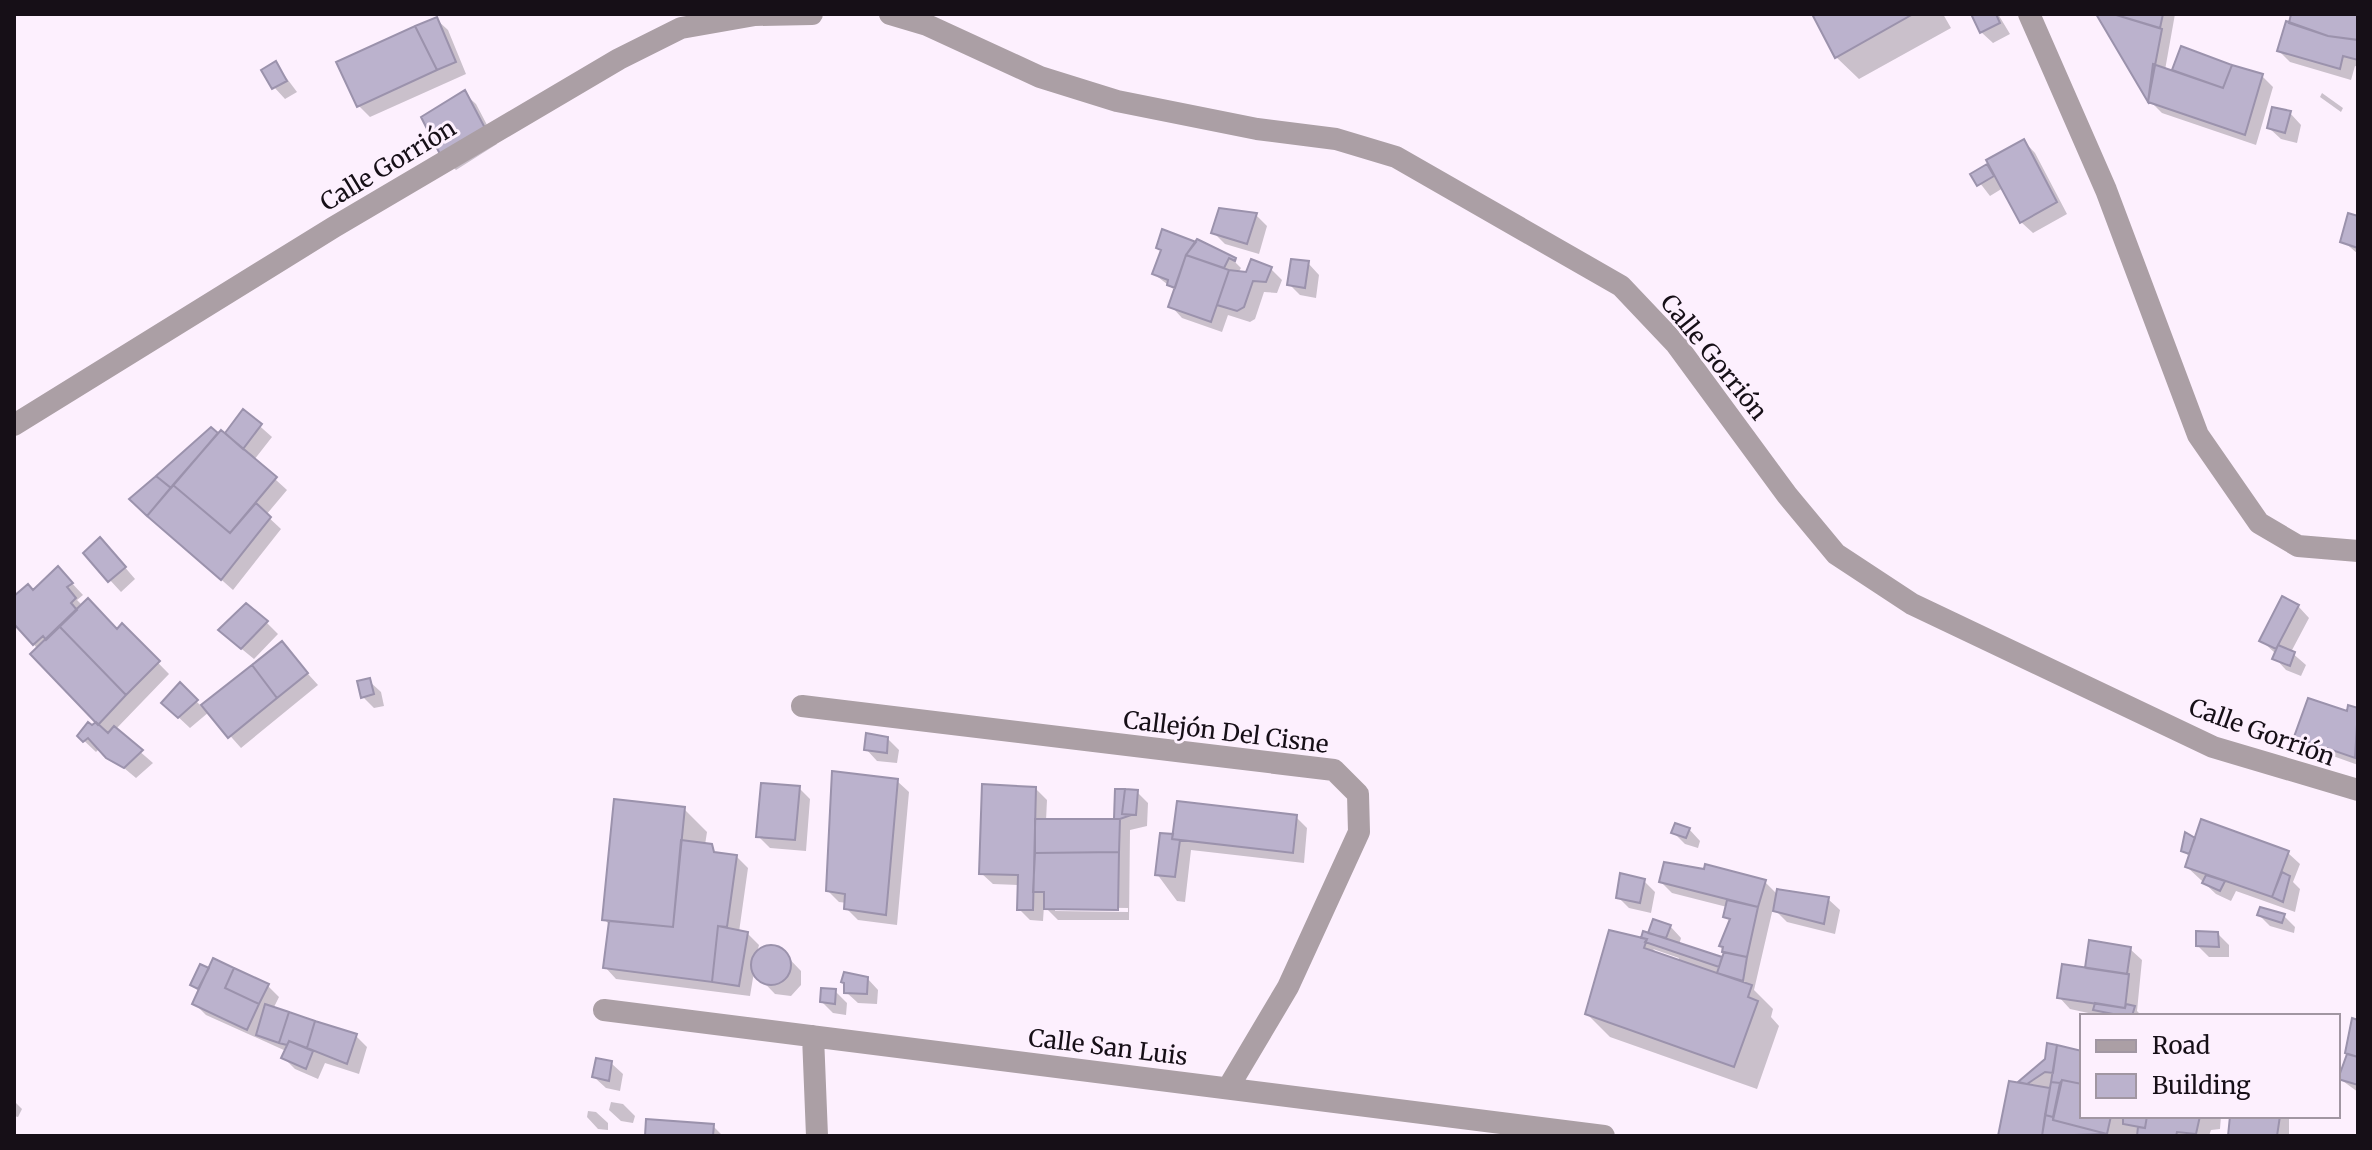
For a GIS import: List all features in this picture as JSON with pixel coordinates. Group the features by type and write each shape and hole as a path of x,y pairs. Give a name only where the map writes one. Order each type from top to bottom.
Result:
{"street":[{"name":"Calle Gorrión","path":"14,425 334,227 619,59 681,28 755,15 812,14"},
{"name":"Calle Gorrión","path":"890,14 927,25 1040,77 1117,101 1257,129 1336,139 1396,157 1621,286 1676,344 1787,495 1836,554 1848,562 1912,604 2213,747 2358,790"},
{"path":"2029,14 2106,190 2198,435 2259,523 2298,546 2358,551"},
{"name":"Callejón Del Cisne","path":"802,706 1334,770 1358,794 1359,832 1288,987 1228,1088"},
{"name":"Calle San Luis","path":"604,1010 1604,1136"},
{"path":"813,1036 817,1136"}],"building":[{"path":"1812,14 1913,14 1835,58"},
{"path":"1971,14 1996,14 2000,23 1980,33"},
{"path":"2096,14 2113,14 2162,29 2148,102"},
{"path":"2113,14 2163,14 2160,28"},
{"path":"2291,14 2358,14 2358,40 2328,36 2289,23"},
{"path":"437,17 456,62 437,70 415,26"},
{"path":"2286,21 2328,36 2358,40 2358,60 2343,56 2340,69 2277,51"},
{"path":"415,26 437,70 357,107 336,62"},
{"path":"2181,46 2232,65 2223,88 2172,70"},
{"path":"276,61 287,81 272,89 261,70"},
{"path":"2153,64 2223,88 2232,65 2263,74 2245,135 2148,102"},
{"path":"465,90 487,132 443,160 421,117"},
{"path":"2272,107 2291,111 2285,133 2267,128"},
{"path":"2024,139 2057,202 2020,223 1986,160"},
{"path":"1987,164 1994,176 1977,186 1970,174"},
{"path":"1219,208 1257,213 1247,244 1211,233"},
{"path":"2348,213 2358,216 2358,248 2340,242"},
{"path":"1162,229 1196,242 1186,255 1175,288 1167,285 1168,280 1152,274 1161,250 1156,248"},
{"path":"1197,239 1236,258 1235,261 1229,258 1224,268 1186,255"},
{"path":"1186,255 1229,270 1211,322 1168,307"},
{"path":"1251,259 1272,267 1266,282 1253,281 1244,307 1237,311 1217,305 1229,270 1246,272"},
{"path":"1291,259 1309,261 1305,288 1287,285"},
{"path":"243,409 262,424 243,449 225,433"},
{"path":"211,427 218,433 171,488 156,476"},
{"path":"221,430 277,477 230,533 173,485"},
{"path":"156,476 171,488 147,516 129,499"},
{"path":"173,485 230,533 256,503 271,517 221,580 147,516"},
{"path":"100,537 126,567 108,582 83,553"},
{"path":"58,566 73,583 67,587 76,598 71,603 77,610 46,640 43,636 33,645 14,624 14,596 28,584 33,590"},
{"path":"2282,596 2299,605 2276,649 2259,641"},
{"path":"88,598 117,629 122,623 160,661 126,695 59,626"},
{"path":"246,603 268,621 241,649 218,630"},
{"path":"59,626 126,695 98,725 30,654"},
{"path":"282,641 308,673 277,698 252,665"},
{"path":"2278,645 2295,652 2290,666 2272,659"},
{"path":"252,665 277,698 228,738 201,705"},
{"path":"370,678 374,694 361,698 357,681"},
{"path":"180,682 198,700 178,718 161,703"},
{"path":"2308,698 2347,711 2348,705 2358,708 2355,758 2294,737"},
{"path":"88,722 92,725 96,722 108,733 114,726 143,750 124,768 106,758 88,738 83,742 77,736"},
{"path":"866,733 888,737 887,753 864,750"},
{"path":"832,771 898,779 886,915 844,909 845,894 826,891"},
{"path":"761,783 800,786 795,840 756,837"},
{"path":"982,784 1036,787 1033,910 1017,910 1018,875 979,874"},
{"path":"1115,789 1125,789 1122,814 1131,815 1114,819"},
{"path":"1125,789 1138,790 1136,815 1122,814"},
{"path":"614,799 685,807 673,927 602,920"},
{"path":"1177,801 1297,815 1293,853 1172,839"},
{"path":"1035,819 1120,819 1119,852 1035,853"},
{"path":"2201,819 2289,851 2272,897 2185,867"},
{"path":"1675,823 1690,828 1686,838 1671,833"},
{"path":"2185,832 2195,838 2189,854 2181,851"},
{"path":"1160,833 1173,834 1172,839 1180,840 1175,877 1155,875"},
{"path":"681,840 712,844 714,852 737,855 727,927 718,926 712,982 603,968 609,921 673,927"},
{"path":"1119,852 1118,910 1044,909 1044,892 1033,892 1035,853"},
{"path":"1664,862 1704,869 1705,864 1766,880 1758,907 1659,882"},
{"path":"2282,872 2290,876 2283,902 2272,897"},
{"path":"1620,873 1645,879 1640,903 1616,898"},
{"path":"2206,875 2225,881 2220,891 2202,883"},
{"path":"1777,889 1829,897 1824,924 1773,911"},
{"path":"1727,900 1758,907 1747,957 1722,952 1723,947 1719,946 1730,919 1723,917"},
{"path":"2260,907 2285,914 2282,923 2257,915"},
{"path":"1653,919 1671,925 1666,938 1648,933"},
{"path":"718,926 748,932 739,986 712,982"},
{"path":"1609,930 1647,939 1644,948 1752,985 1748,997 1758,1001 1734,1067 1585,1014"},
{"path":"1643,931 1722,957 1719,967 1645,942 1647,939 1641,938"},
{"path":"2196,931 2218,932 2219,947 2196,946"},
{"path":"2089,940 2131,947 2127,974 2085,968"},
{"path":"771,945 785,951 791,965 785,979 771,985 757,979 751,965 757,951"},
{"path":"1724,952 1747,957 1743,981 1717,973"},
{"path":"213,958 234,968 225,988 259,1004 247,1030 192,1004"},
{"path":"200,964 209,968 198,989 190,985"},
{"path":"2062,964 2129,974 2125,1008 2057,998"},
{"path":"234,968 269,984 259,1004 225,988"},
{"path":"844,972 868,977 867,994 844,993 844,983 841,982"},
{"path":"821,988 836,989 835,1004 820,1002"},
{"path":"2095,1003 2125,1008 2126,1004 2135,1006 2133,1014 2093,1010"},
{"path":"265,1004 289,1012 279,1043 256,1035"},
{"path":"289,1012 315,1021 307,1048 289,1041 287,1045 279,1043"},
{"path":"2352,1018 2358,1020 2358,1057 2345,1053"},
{"path":"315,1021 357,1034 347,1064 307,1048"},
{"path":"289,1041 313,1051 306,1069 281,1058"},
{"path":"2047,1043 2057,1045 2053,1073 2045,1072 2027,1084 2018,1082 2045,1059"},
{"path":"2057,1045 2080,1051 2080,1084 2062,1080 2060,1083 2051,1082"},
{"path":"2347,1054 2358,1057 2358,1085 2340,1080"},
{"path":"596,1058 612,1061 609,1081 592,1077"},
{"path":"2062,1080 2080,1084 2080,1118 2111,1118 2107,1134 2053,1120"},
{"path":"2009,1081 2050,1088 2042,1136 1998,1136"},
{"path":"2051,1082 2060,1083 2053,1117 2045,1115"},
{"path":"2045,1115 2053,1117 2053,1120 2107,1134 2042,1136"},
{"path":"2123,1118 2147,1118 2145,1128 2123,1124"},
{"path":"2147,1118 2200,1118 2196,1134 2177,1132 2176,1136 2137,1136 2138,1127 2145,1128"},
{"path":"2230,1118 2280,1118 2277,1136 2228,1136"},
{"path":"646,1119 714,1124 713,1136 645,1136"}]}
